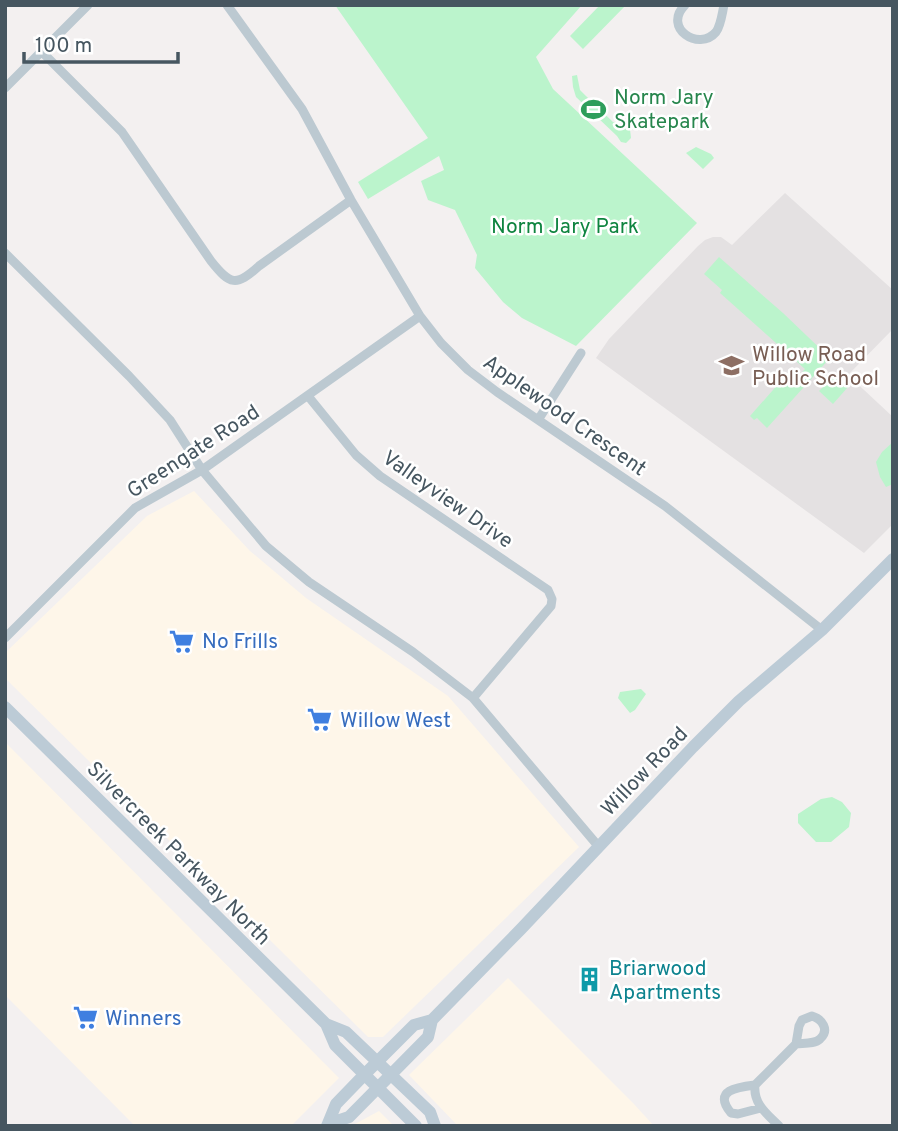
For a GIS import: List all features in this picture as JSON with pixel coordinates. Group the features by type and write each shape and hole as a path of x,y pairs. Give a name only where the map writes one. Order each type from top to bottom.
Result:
{"main road":[{"name":"Willow Road","path":"328,1125 336,1104 365,1074 414,1025 432,1020 739,701 822,630 893,559"},
{"name":"Silvercreek Parkway North","path":"5,707 326,1024 335,1045 416,1126"},
{"name":"Willow Road","path":"328,1125 349,1117 428,1037 432,1020"},
{"name":"Silvercreek Parkway North","path":"326,1024 346,1032 391,1074 430,1112 435,1126"}],"street":[{"path":"5,89 88,5"},
{"name":"Applewood Crescent","path":"227,5 302,110 351,200 420,316 442,343 468,370 664,506 822,630"},
{"path":"685,5 679,12 678,25 687,35 700,40 717,30 724,5"},
{"path":"42,52 122,132 224,277 234,280 246,278 351,200"},
{"path":"5,253 170,420 202,470 265,546 310,582 414,652 473,698 599,847"},
{"name":"Greengate Road","path":"5,638 135,508 202,470 420,316"},
{"path":"538,419 581,353"},
{"name":"Valleyview Drive","path":"309,396 356,455 380,476 548,590 552,598 551,606 473,698"},
{"path":"761,1108 738,1114 731,1113 725,1102 725,1095 736,1087 755,1085 796,1044"},
{"path":"755,1085 756,1100 779,1126"}],"shaded area":[{"name":"Willow Road Public School","path":"785,193 893,290 893,329 848,375 893,417 893,524 864,553 596,358 609,339 698,246 713,237 721,237 732,245"},
{"path":"194,491 250,551 306,598 448,696 579,847 383,1037 368,1037 5,678 5,653 147,516"},
{"path":"5,742 339,1078 291,1126 135,1126 5,995"},
{"path":"508,978 654,1126 458,1126 409,1075"},
{"path":"379,1111 394,1126 353,1126 355,1124"}],"green space":[{"name":"Norm Jary Park","path":"335,5 582,5 536,57 553,89 697,223 576,346 522,318 503,302 475,268 477,255 455,210 428,200 421,181 444,170 439,156 368,199 358,182 428,138"},
{"path":"600,5 626,5 583,49 570,36"},
{"name":"Norm Jary Skatepark","path":"577,75 580,90 613,122 630,129 631,138 626,143 621,142 576,97 572,76"},
{"path":"696,147 714,158 703,169 686,153"},
{"path":"719,257 830,358 767,428 757,418 754,420 750,416 787,374 795,380 805,369 720,293 722,290 704,274"},
{"path":"835,375 848,387 833,404 819,391"},
{"path":"893,442 893,484 886,487 876,462"},
{"path":"641,689 646,694 630,713 618,698 620,692"},
{"path":"832,797 842,802 851,813 849,827 831,842 816,842 798,823 798,814 821,799"}],"place":[{"name":"Norm Jary Skatepark","path":"594,109"},
{"name":"Willow Road Public School","path":"732,366"},
{"name":"No Frills","path":"182,641"},
{"name":"Willow West","path":"320,720"},
{"name":"Briarwood Apartments","path":"589,980"},
{"name":"Winners","path":"85,1018"}]}
